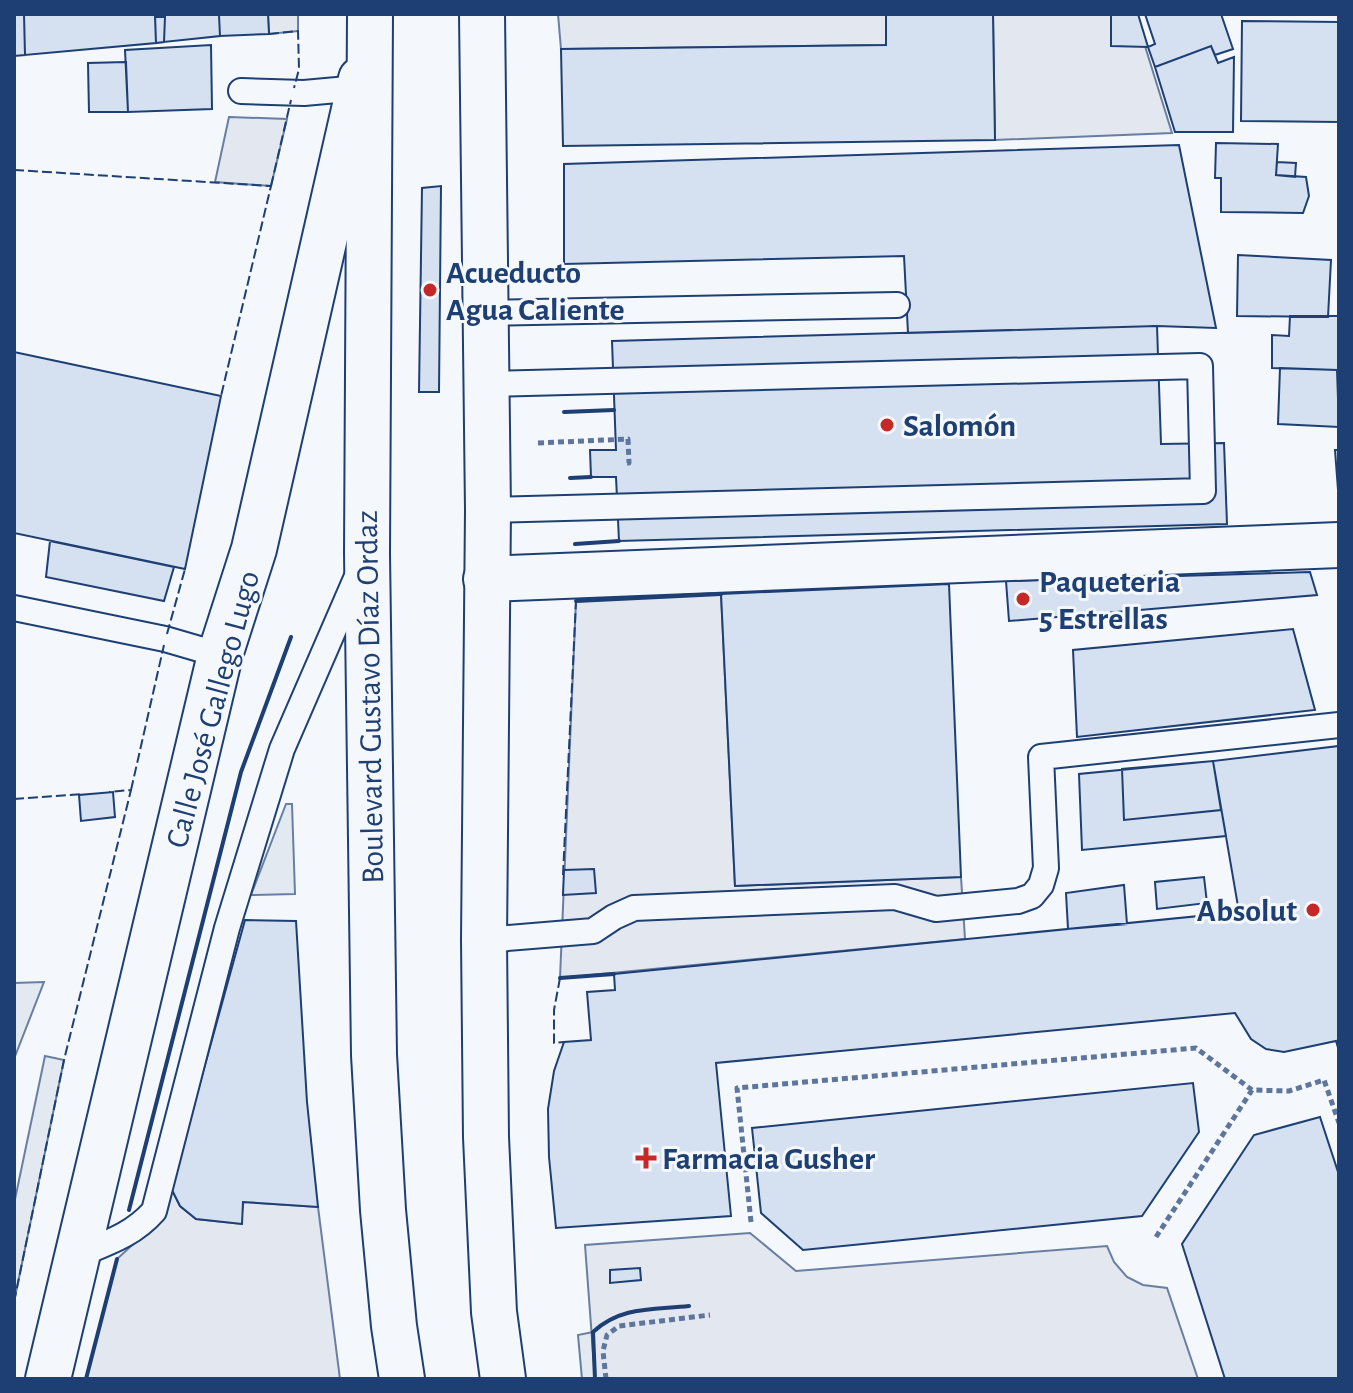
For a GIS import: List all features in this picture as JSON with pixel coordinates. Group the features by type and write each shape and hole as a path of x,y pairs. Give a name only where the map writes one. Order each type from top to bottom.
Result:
{"main road":[{"path":"482,14 488,510 484,940 486,1137 494,1312 503,1379"},
{"name":"Calle José Gallego Lugo","path":"48,1379 220,655 254,549 359,88 370,26"},
{"name":"Boulevard Gustavo Díaz Ordaz","path":"370,26 367,553 374,1055 383,1210 402,1379"},
{"path":"486,579 1339,545"}],"lane":[{"path":"241,91 304,93 359,88"},
{"path":"485,313 897,305"},
{"path":"487,384 1200,366 1203,491 488,510"},
{"path":"78,1255 124,1236 141,1225 154,1211 227,928 282,749 367,553"},
{"path":"14,608 165,639 220,655"},
{"path":"484,940 593,931 634,908 895,897 936,909 1018,901 1032,896 1041,885 1046,868 1041,757 1339,725"}],"path":[{"path":"529,443 628,439 629,463 616,463"},
{"path":"751,1222 737,1088 1196,1048 1252,1090 1289,1091 1324,1080 1339,1123"},
{"path":"1156,1237 1252,1090"},
{"path":"606,1379 603,1351 607,1335 619,1326 710,1315"}],"shaded area":[{"path":"268,14 298,14 298,31 269,34"},
{"path":"558,14 886,14 886,45 561,49"},
{"path":"993,14 1135,14 1172,133 995,140"},
{"path":"229,117 287,119 271,186 215,182"},
{"path":"721,594 735,886 961,877 965,939 560,978 576,601"},
{"path":"286,804 292,804 295,894 251,895"},
{"path":"44,982 14,1059 14,983"},
{"path":"45,1056 64,1060 14,1302 14,1204"},
{"path":"171,1188 180,1206 196,1219 241,1224 243,1202 318,1207 340,1379 86,1379 117,1259 164,1216"},
{"path":"750,1233 796,1271 1107,1246 1114,1262 1127,1277 1143,1285 1167,1288 1198,1379 595,1379 585,1245"},
{"path":"593,1332 595,1379 582,1379 578,1335"}],"building":[{"path":"14,14 24,14 25,55 14,56"},
{"path":"24,14 155,14 156,43 25,55"},
{"path":"155,14 227,14 219,15 220,36 164,42 165,17 155,17"},
{"path":"268,14 269,34 220,36 219,15"},
{"path":"886,14 993,14 995,140 563,146 561,49 886,45"},
{"path":"1111,14 1138,14 1148,47 1111,46"},
{"path":"1145,14 1221,14 1233,49 1215,55 1211,46 1155,67 1148,47 1155,44"},
{"path":"155,17 165,17 164,42 156,43"},
{"path":"1242,21 1339,22 1339,122 1241,121"},
{"path":"211,45 212,109 128,112 125,50"},
{"path":"1211,46 1218,63 1234,57 1233,132 1175,132 1155,67"},
{"path":"126,62 128,112 89,112 88,63"},
{"path":"1216,143 1278,144 1276,175 1306,177 1309,196 1303,213 1221,212 1221,178 1215,178"},
{"path":"1179,145 1216,328 1157,326 908,333 904,256 564,264 564,164"},
{"path":"1277,162 1296,163 1295,177 1276,175"},
{"name":"Acueducto Agua Caliente","path":"441,186 439,392 419,392 422,188"},
{"path":"1238,255 1331,260 1328,317 1237,316"},
{"path":"1290,316 1339,316 1339,370 1272,368 1272,335 1289,336"},
{"name":"Salomón","path":"1157,326 1161,444 1224,443 1227,524 619,541 616,477 591,477 590,450 616,450 612,341"},
{"path":"14,352 221,396 185,569 14,533"},
{"path":"1280,368 1337,370 1339,427 1278,424"},
{"path":"1335,450 1339,450 1339,503"},
{"path":"50,541 174,567 164,601 46,577"},
{"path":"1310,572 1317,595 1009,621 1006,581"},
{"path":"949,584 961,877 735,886 721,594"},
{"path":"1293,629 1315,710 1077,737 1073,650"},
{"path":"1339,746 1339,1051 1336,1041 1284,1052 1266,1049 1251,1039 1235,1013 716,1063 731,1216 556,1228 548,1109 554,1071 564,1042 591,1040 587,992 615,990 614,974 1239,912 1213,761"},
{"path":"1213,761 1226,836 1082,850 1079,774"},
{"path":"1213,761 1221,810 1124,820 1122,769"},
{"path":"113,792 115,817 81,821 79,795"},
{"path":"594,869 596,893 563,895 564,870"},
{"path":"1204,877 1207,903 1157,909 1155,882"},
{"path":"1124,885 1127,924 1068,929 1066,893"},
{"path":"245,920 296,921 307,1102 318,1207 243,1202 242,1224 196,1219 180,1206 171,1188"},
{"path":"1193,1083 1199,1132 1142,1216 803,1250 761,1213 752,1128"},
{"path":"1320,1117 1339,1175 1339,1379 1225,1379 1182,1244 1254,1135"},
{"path":"640,1268 641,1280 610,1283 610,1270"}],"fence":[{"path":"269,34 298,31 299,69 294,88"},
{"path":"271,186 291,100"},
{"path":"14,170 271,186 221,396"},
{"path":"167,634 185,569"},
{"path":"563,875 576,601"},
{"path":"131,790 164,645"},
{"path":"14,1302 64,1060 131,790 109,792"},
{"path":"14,799 82,794"},
{"path":"560,978 554,1010 554,1043 564,1042"}],"wall":[{"path":"564,412 614,410"},
{"path":"570,478 591,477"},
{"path":"575,544 619,541"},
{"path":"576,601 721,594"},
{"path":"129,1210 241,772 291,637"},
{"path":"560,978 614,974"},
{"path":"86,1379 117,1259"},
{"path":"595,1379 593,1332 626,1313 689,1306"}],"place":[{"name":"Acueducto Agua Caliente","path":"430,290"},
{"name":"Salomón","path":"887,425"},
{"name":"Paqueteria 5 Estrellas","path":"1023,599"},
{"name":"Absolut","path":"1313,910"},
{"name":"Farmacia Gusher","path":"646,1158"}]}
